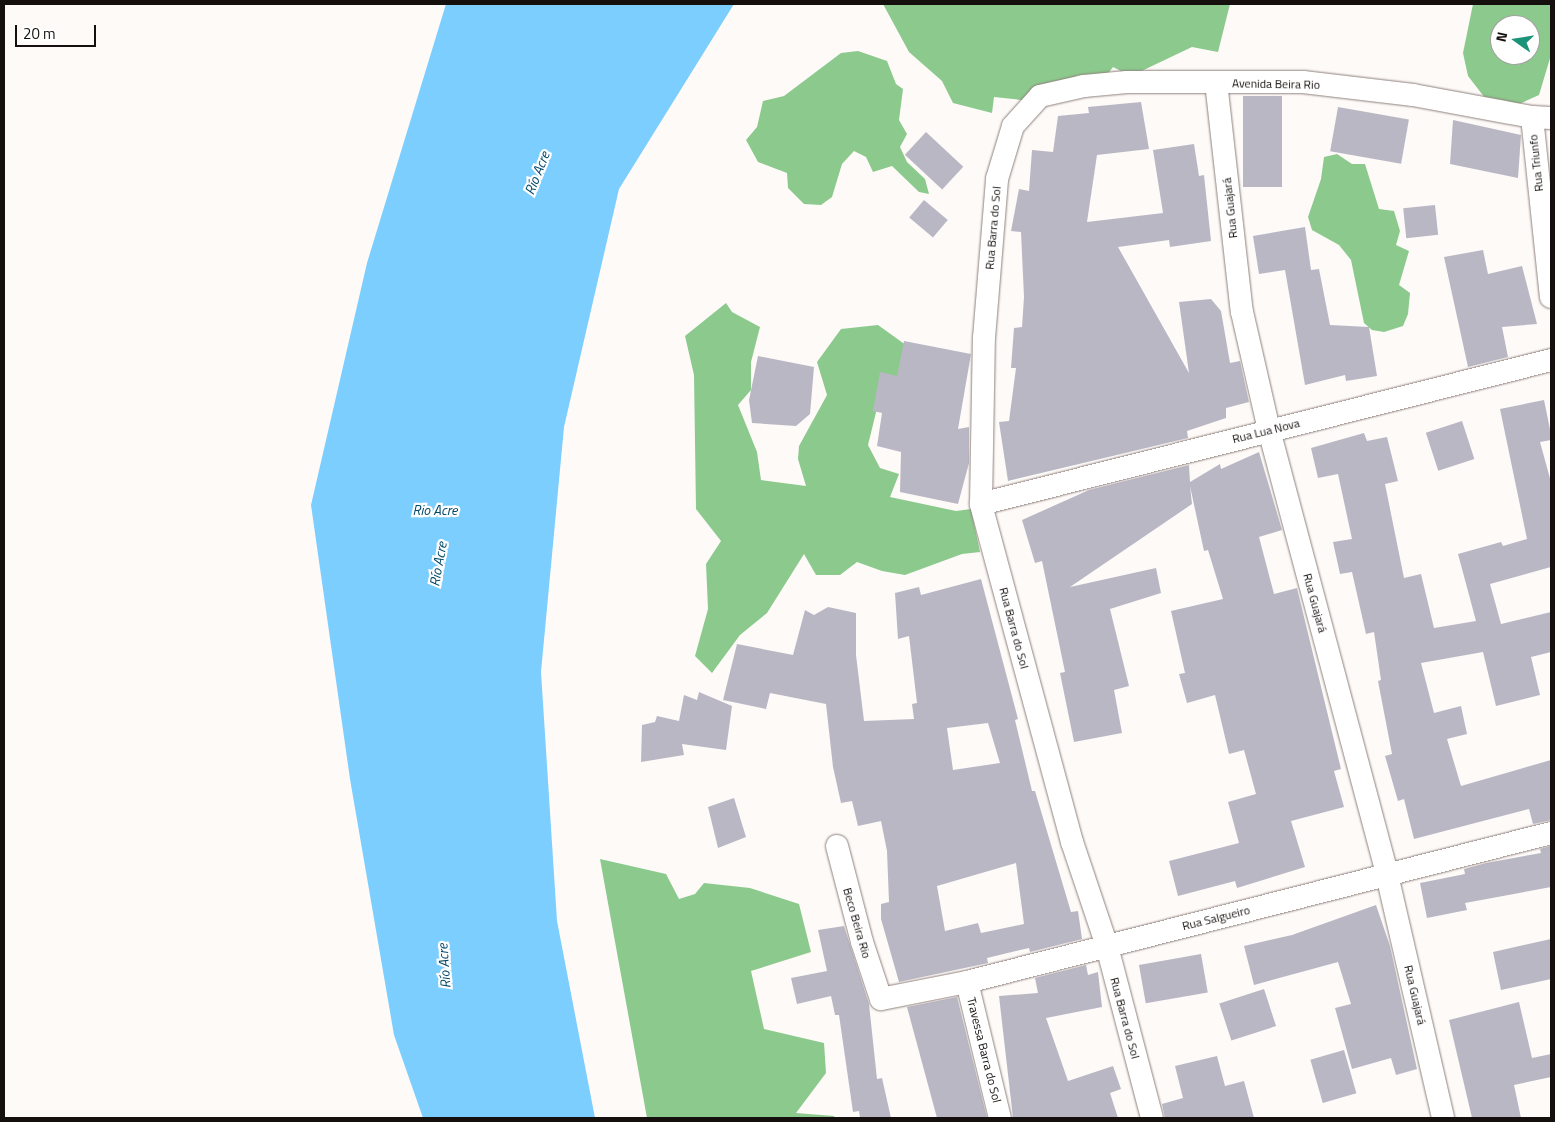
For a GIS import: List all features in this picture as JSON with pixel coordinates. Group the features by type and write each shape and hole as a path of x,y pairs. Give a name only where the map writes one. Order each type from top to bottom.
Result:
{"street":[{"name":"Avenida Beira Rio","path":"1013,126 1040,96 1127,82 1303,82 1413,96 1541,118"},
{"name":"Rua Guajará","path":"1216,82 1242,312 1269,430 1387,875 1444,1118"},
{"name":"Rua Triunfo","path":"1541,118 1551,297"},
{"name":"Rua Barra do Sol","path":"1013,126 996,189 984,338 981,504 1072,842 1106,946 1152,1118"},
{"name":"Rua Lua Nova","path":"981,504 1551,360"},
{"name":"Rua Salgueiro","path":"881,999 967,982 1551,833"},
{"name":"Beco Beira Rio","path":"837,846 860,934 881,999"},
{"name":"Travessa Barra do Sol","path":"967,982 1000,1118"}],"green space":[{"path":"883,4 1230,4 1218,52 1192,47 1131,76 1113,67 1101,83 1078,75 1062,88 1031,101 994,97 992,113 953,103 942,81 909,52"},
{"path":"1473,4 1551,4 1551,55 1539,95 1517,105 1492,107 1468,76 1463,53"},
{"path":"858,51 887,61 896,84 903,89 899,120 907,134 900,147 907,162 925,179 929,194 919,192 892,166 873,172 866,157 854,151 842,164 832,197 821,205 804,204 788,188 787,173 758,162 746,140 757,127 763,101 784,96 841,53"},
{"path":"1337,154 1352,164 1365,164 1379,209 1394,211 1400,231 1396,245 1409,251 1399,285 1410,293 1408,314 1403,326 1384,332 1372,330 1364,323 1351,260 1339,245 1312,230 1308,217 1321,179 1324,157"},
{"path":"726,303 732,312 760,327 751,362 751,390 738,405 757,452 761,480 806,486 798,459 799,446 827,395 817,362 841,329 878,325 910,348 908,378 879,400 868,445 880,468 899,474 890,497 956,511 971,509 980,552 962,554 905,575 882,571 857,562 840,575 816,575 804,554 767,613 740,635 712,673 695,656 708,609 706,564 721,541 696,509 694,375 685,336"},
{"path":"600,859 666,874 679,899 695,894 704,883 750,888 799,904 811,952 751,971 764,1029 824,1043 826,1073 796,1113 834,1116 835,1118 647,1118"}],"water":[{"name":"Rio Acre","path":"446,4 734,4 619,189 564,427 541,672 557,921 595,1118 423,1118 394,1035 350,779 311,505 367,263"}],"building":[{"path":"1243,96 1282,96 1282,187 1243,187"},
{"path":"1141,102 1149,149 1097,155 1087,222 1163,213 1153,150 1194,144 1199,176 1204,175 1211,241 1170,247 1169,240 1118,247 1189,373 1179,302 1211,299 1221,311 1230,363 1240,361 1249,402 1226,408 1226,418 1187,431 1188,438 1008,481 999,422 1009,421 1016,368 1011,368 1014,328 1022,327 1024,297 1021,232 1011,231 1019,189 1029,191 1032,150 1053,152 1058,116 1089,113 1088,107"},
{"path":"1338,107 1409,120 1401,164 1330,151"},
{"path":"1453,120 1521,135 1518,178 1450,164"},
{"path":"926,132 963,167 942,189 905,155"},
{"path":"924,200 948,220 933,238 909,218"},
{"path":"1435,205 1438,235 1406,238 1403,208"},
{"path":"1305,227 1311,270 1319,269 1330,325 1369,327 1377,376 1346,381 1345,375 1305,385 1285,270 1259,274 1253,236"},
{"path":"1483,250 1488,274 1522,266 1537,324 1502,327 1508,357 1468,367 1444,257"},
{"path":"904,341 971,354 958,429 969,427 969,463 958,504 900,492 901,452 877,446 882,413 873,411 880,372 897,376"},
{"path":"758,356 814,367 810,414 796,426 752,423 749,400"},
{"path":"1544,400 1551,440 1540,442 1551,482 1551,567 1490,584 1501,624 1551,612 1551,652 1531,657 1540,695 1496,706 1483,652 1421,663 1434,713 1461,706 1467,734 1447,739 1461,786 1551,760 1551,820 1533,824 1529,809 1414,839 1404,799 1398,801 1385,756 1392,754 1378,681 1381,680 1374,632 1366,634 1352,572 1340,574 1333,542 1352,539 1338,474 1318,478 1311,448 1364,433 1367,441 1387,437 1398,481 1385,484 1404,578 1421,574 1434,628 1476,621 1458,554 1501,542 1503,546 1527,539 1500,409"},
{"path":"1462,421 1474,459 1438,471 1426,433"},
{"path":"1259,452 1282,530 1259,537 1274,594 1297,588 1341,769 1334,771 1344,807 1291,821 1305,867 1237,888 1235,881 1178,896 1169,861 1239,843 1228,802 1256,794 1244,750 1229,754 1215,695 1187,703 1179,674 1185,673 1171,611 1223,599 1208,550 1204,551 1190,486 1192,504 1070,587 1156,568 1161,593 1110,609 1129,686 1114,690 1122,733 1074,742 1060,673 1065,672 1042,561 1035,563 1022,520 1089,490 1189,465 1190,482 1220,464 1221,469"},
{"path":"981,579 1018,719 1015,720 1032,791 1035,791 1071,912 1078,911 1082,939 1030,952 1029,948 987,958 988,963 899,982 881,919 881,904 889,902 887,851 881,821 858,826 852,801 841,803 833,767 826,704 770,693 766,709 723,700 737,644 793,655 805,610 814,615 828,607 856,613 856,655 864,721 914,719 912,704 917,703 909,636 898,639 895,593 919,587 921,595","holes":["988,723 1000,763 953,770 947,728","1016,863 1024,924 981,933 978,923 945,931 937,886"]},
{"path":"699,692 732,706 726,750 682,744 684,755 641,762 642,725 655,722 657,716 679,721 684,695 697,700"},
{"path":"734,798 746,837 718,848 708,807"},
{"path":"1551,846 1551,887 1465,903 1467,910 1427,918 1420,883 1465,874 1464,869 1486,863 1541,853 1540,849"},
{"path":"1376,905 1390,946 1417,1069 1396,1075 1391,1058 1352,1069 1335,1008 1351,1004 1338,962 1254,985 1244,946 1292,935"},
{"path":"844,926 869,1004 877,1079 882,1078 891,1118 860,1118 859,1111 853,1112 839,1015 835,1015 831,996 797,1004 791,978 827,971 818,930"},
{"path":"1551,939 1551,979 1501,990 1493,952"},
{"path":"1201,954 1208,992 1146,1003 1139,965"},
{"path":"1086,965 1088,975 1098,972 1102,1007 1046,1018 1068,1081 1113,1066 1121,1089 1110,1093 1118,1118 1013,1118 999,996 1038,993 1035,978"},
{"path":"1264,989 1276,1026 1231,1041 1219,1004"},
{"path":"957,997 987,1118 937,1118 907,1007"},
{"path":"1519,1002 1532,1058 1551,1054 1551,1077 1514,1085 1521,1118 1472,1118 1449,1020"},
{"path":"1344,1050 1356,1093 1323,1103 1310,1060"},
{"path":"1217,1056 1225,1086 1244,1081 1254,1118 1165,1118 1162,1104 1183,1098 1175,1066"}],"water label":[{"name":"Río Acre","path":"537,173"},
{"name":"Río Acre","path":"438,564"},
{"name":"Río Acre","path":"444,966"}]}
